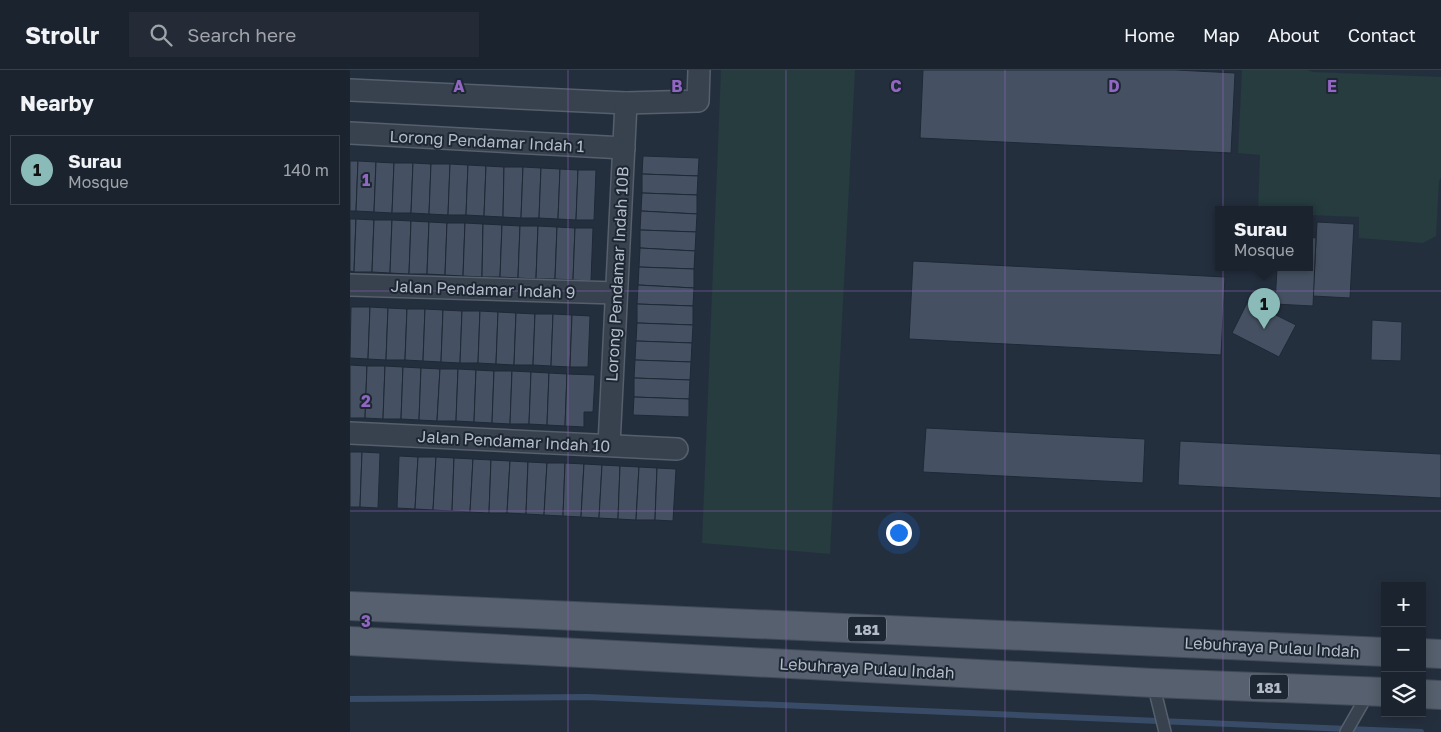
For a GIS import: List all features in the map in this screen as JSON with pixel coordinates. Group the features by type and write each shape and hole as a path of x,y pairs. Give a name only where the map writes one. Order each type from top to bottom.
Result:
{"main road":[{"name":"Lebuhraya Pulau Indah","path":"350,606 1381,652"},
{"name":"Lebuhraya Pulau Indah","path":"350,641 1152,683 1377,692"},
{"path":"1426,653 1441,654"},
{"path":"1426,694 1441,695"}],"street":[{"path":"350,90 626,103 698,101 699,70"},
{"name":"Lorong Pendamar Indah 10B","path":"608,445 626,103"},
{"name":"Lorong Pendamar Indah 1","path":"350,134 624,148"},
{"name":"Jalan Pendamar Indah 9","path":"350,285 616,293"},
{"name":"Jalan Pendamar Indah 10","path":"350,433 677,449"}],"lane":[{"path":"1152,683 1165,732"},
{"path":"1347,728 1377,692"}],"green space":[{"path":"721,70 855,70 830,554 702,543"},
{"path":"1242,70 1307,70 1313,72 1441,77 1441,178 1439,181 1436,236 1423,243 1359,238 1359,217 1313,215 1313,206 1258,206 1260,155 1238,153"}],"building":[{"path":"923,70 1176,70 1235,73 1231,153 920,138"},
{"path":"643,156 699,158 698,176 642,174"},
{"path":"350,161 358,161 356,211 350,211"},
{"path":"358,161 376,162 374,212 356,211"},
{"path":"376,162 394,163 392,213 374,212"},
{"path":"394,163 413,163 411,213 392,213"},
{"path":"413,163 431,164 429,214 411,213"},
{"path":"431,164 450,164 448,215 429,214"},
{"path":"450,164 468,165 466,215 448,215"},
{"path":"468,165 486,166 484,216 466,215"},
{"path":"486,166 504,167 503,217 484,216"},
{"path":"504,167 523,167 521,218 503,217"},
{"path":"523,167 541,168 539,218 521,218"},
{"path":"541,168 560,169 558,219 539,218"},
{"path":"560,169 578,170 576,220 558,219"},
{"path":"578,170 596,170 594,220 576,220"},
{"path":"642,174 698,176 697,195 642,193"},
{"path":"642,193 697,195 697,214 641,211"},
{"path":"641,211 697,214 696,232 640,230"},
{"path":"350,219 356,219 354,272 350,271"},
{"path":"356,219 374,220 372,272 354,272"},
{"path":"374,220 392,220 390,273 372,272"},
{"path":"392,220 411,221 409,274 390,273"},
{"path":"411,221 429,222 427,274 409,274"},
{"path":"429,222 447,223 445,275 427,274"},
{"path":"1317,222 1354,224 1350,298 1313,296"},
{"path":"447,223 465,223 463,276 445,275"},
{"path":"465,223 483,224 482,277 463,276"},
{"path":"483,224 502,225 500,277 482,277"},
{"path":"502,225 520,226 518,278 500,277"},
{"path":"520,226 538,226 536,279 518,278"},
{"path":"538,226 557,227 555,279 536,279"},
{"path":"557,227 575,228 573,280 555,279"},
{"path":"575,228 593,228 591,281 573,280"},
{"path":"640,230 696,232 695,251 640,248"},
{"path":"1313,238 1316,238 1313,306 1275,304 1277,271 1313,271"},
{"path":"640,248 695,251 694,269 639,267"},
{"path":"913,261 1225,277 1221,355 909,339"},
{"path":"639,267 694,269 694,288 638,285"},
{"path":"638,285 694,288 693,306 637,304"},
{"path":"1248,301 1296,325 1279,357 1232,333"},
{"path":"637,304 693,306 693,325 637,323"},
{"path":"351,307 370,307 368,359 350,358"},
{"path":"370,307 388,308 386,360 368,359"},
{"path":"388,308 407,309 405,360 386,360"},
{"path":"407,309 425,309 423,361 405,360"},
{"path":"425,309 443,310 441,362 423,361"},
{"path":"443,310 462,311 460,363 441,362"},
{"path":"462,311 480,311 478,363 460,363"},
{"path":"480,311 498,312 496,364 478,363"},
{"path":"498,312 516,313 514,365 496,364"},
{"path":"516,313 535,314 533,365 514,365"},
{"path":"535,314 553,314 551,366 533,365"},
{"path":"553,314 572,315 570,367 551,366"},
{"path":"572,315 590,316 588,367 570,367"},
{"path":"1372,320 1402,322 1401,361 1371,360"},
{"path":"637,323 693,325 692,343 636,341"},
{"path":"636,341 692,343 691,362 635,360"},
{"path":"635,360 691,362 690,380 634,378"},
{"path":"350,365 367,366 365,418 350,418"},
{"path":"367,366 385,366 383,419 365,418"},
{"path":"385,366 403,367 401,419 383,419"},
{"path":"403,367 421,368 419,420 401,419"},
{"path":"421,368 440,369 437,421 419,420"},
{"path":"440,369 458,369 456,421 437,421"},
{"path":"458,369 476,370 474,422 456,421"},
{"path":"476,370 494,371 492,423 474,422"},
{"path":"494,371 512,371 510,424 492,423"},
{"path":"512,371 531,372 529,424 510,424"},
{"path":"531,372 549,373 547,425 529,424"},
{"path":"549,373 567,374 565,426 547,425"},
{"path":"567,374 595,375 593,412 584,412 584,427 565,426"},
{"path":"634,378 690,380 689,399 634,397"},
{"path":"634,397 689,399 689,417 633,415"},
{"path":"926,428 1145,439 1143,483 923,472"},
{"path":"1180,441 1441,454 1441,498 1178,485"},
{"path":"350,452 362,452 360,507 350,507"},
{"path":"362,452 380,453 378,508 360,507"},
{"path":"399,456 418,457 415,509 397,508"},
{"path":"418,457 436,457 433,510 415,509"},
{"path":"436,457 454,458 452,511 433,510"},
{"path":"454,458 473,459 470,512 452,511"},
{"path":"473,459 491,460 489,513 470,512"},
{"path":"491,460 510,461 507,513 489,513"},
{"path":"510,461 528,462 526,514 507,513"},
{"path":"528,462 547,463 544,515 526,514"},
{"path":"547,463 565,463 563,516 544,515"},
{"path":"565,463 584,464 581,517 563,516"},
{"path":"584,464 602,465 599,518 581,517"},
{"path":"602,465 620,466 618,519 599,518"},
{"path":"620,466 639,467 636,520 618,519"},
{"path":"639,467 657,468 655,520 636,520"},
{"path":"657,468 676,469 673,521 655,520"}],"waterway":[{"path":"350,699 587,697 1421,732"}],"place":[{"name":"Surau","path":"1264,329"}]}
